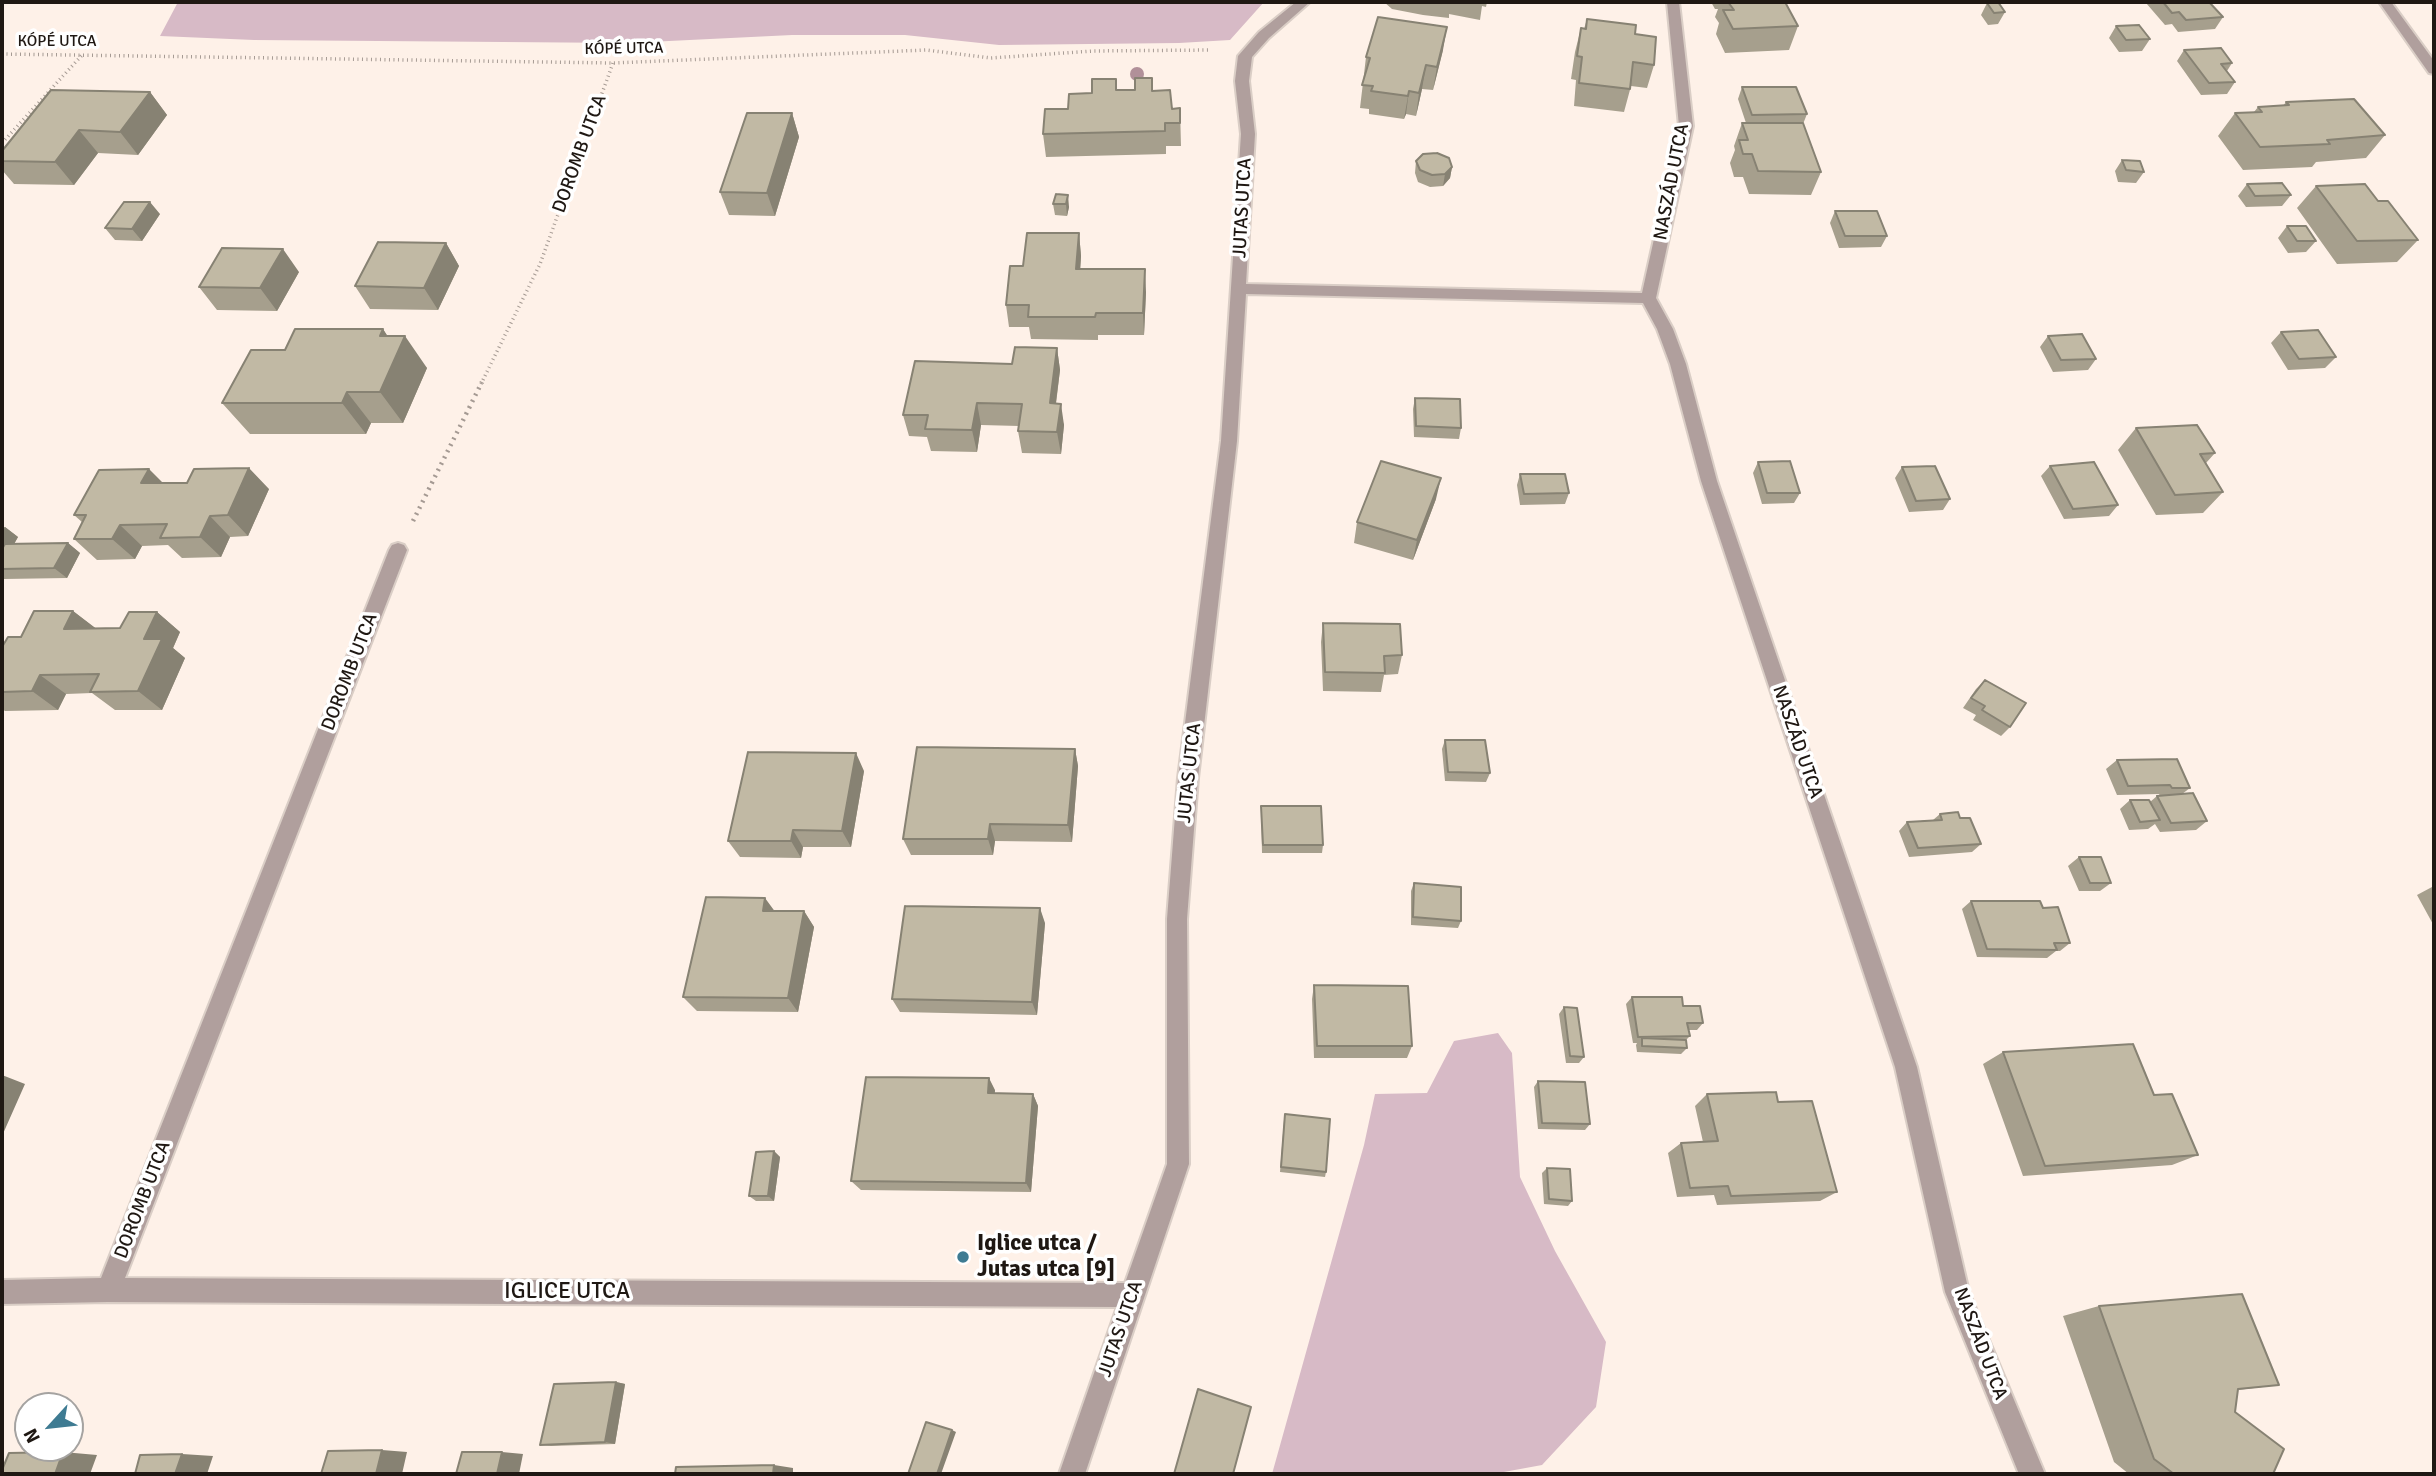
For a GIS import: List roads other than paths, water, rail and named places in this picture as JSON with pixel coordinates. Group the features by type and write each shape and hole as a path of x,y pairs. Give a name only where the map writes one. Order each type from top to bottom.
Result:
{"street":[{"name":"JUTAS UTCA","path":"1072,1474 1178,1164 1177,919 1188,778 1229,441 1248,134 1242,81 1245,56 1264,35 1304,2"},
{"name":"NASZÁD UTCA","path":"1673,2 1686,126 1647,298 1665,329 1678,364 1709,481 1906,1067 1957,1292 2032,1474"},
{"path":"2385,2 2434,70"},
{"path":"1239,289 1647,298"},
{"name":"DOROMB UTCA","path":"108,1290 398,550"},
{"name":"IGLICE UTCA","path":"2,1292 108,1290 1133,1295"}],"place":[{"name":"Iglice utca / Jutas utca [9]","path":"963,1257"}]}
